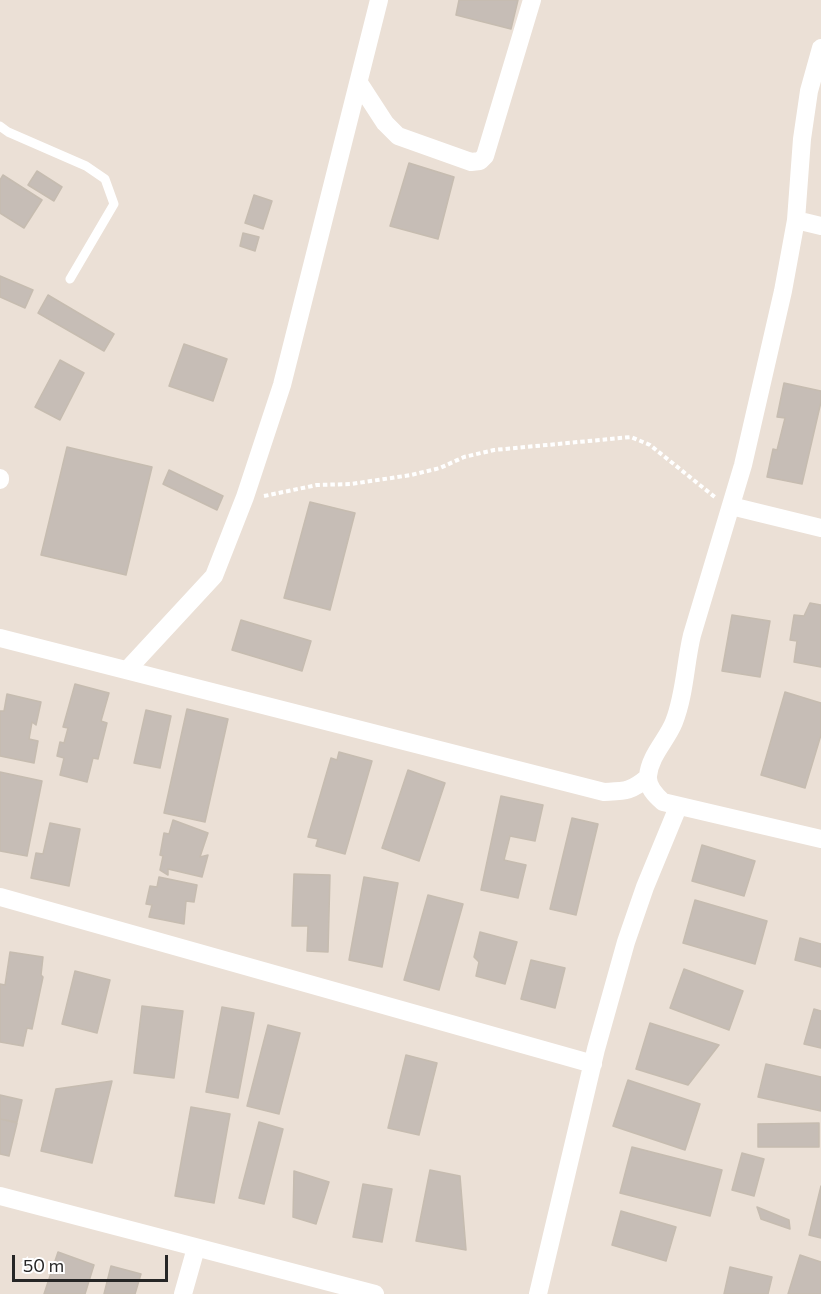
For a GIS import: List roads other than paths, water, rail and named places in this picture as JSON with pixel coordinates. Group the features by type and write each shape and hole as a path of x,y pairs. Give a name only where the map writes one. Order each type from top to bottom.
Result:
{"street":[{"path":"126,670 214,576 245,497 282,385 379,0"},
{"path":"359,83 385,123 398,136 471,162 480,161 485,156 532,0"},
{"path":"821,48 809,91 802,139 796,220 783,291 743,465 692,635 685,663 681,699 674,723 651,763 647,778 652,793 663,802 821,839"},
{"path":"796,220 821,226"},
{"path":"731,506 821,528"},
{"path":"0,638 604,792 629,790 647,778"},
{"path":"538,1294 592,1064 626,942 678,807"},
{"path":"0,897 592,1064"},
{"path":"0,1196 375,1294"},
{"path":"183,1294 196,1248"}],"lane":[{"path":"0,126 8,132 86,166 105,179 114,204 70,279"}]}
